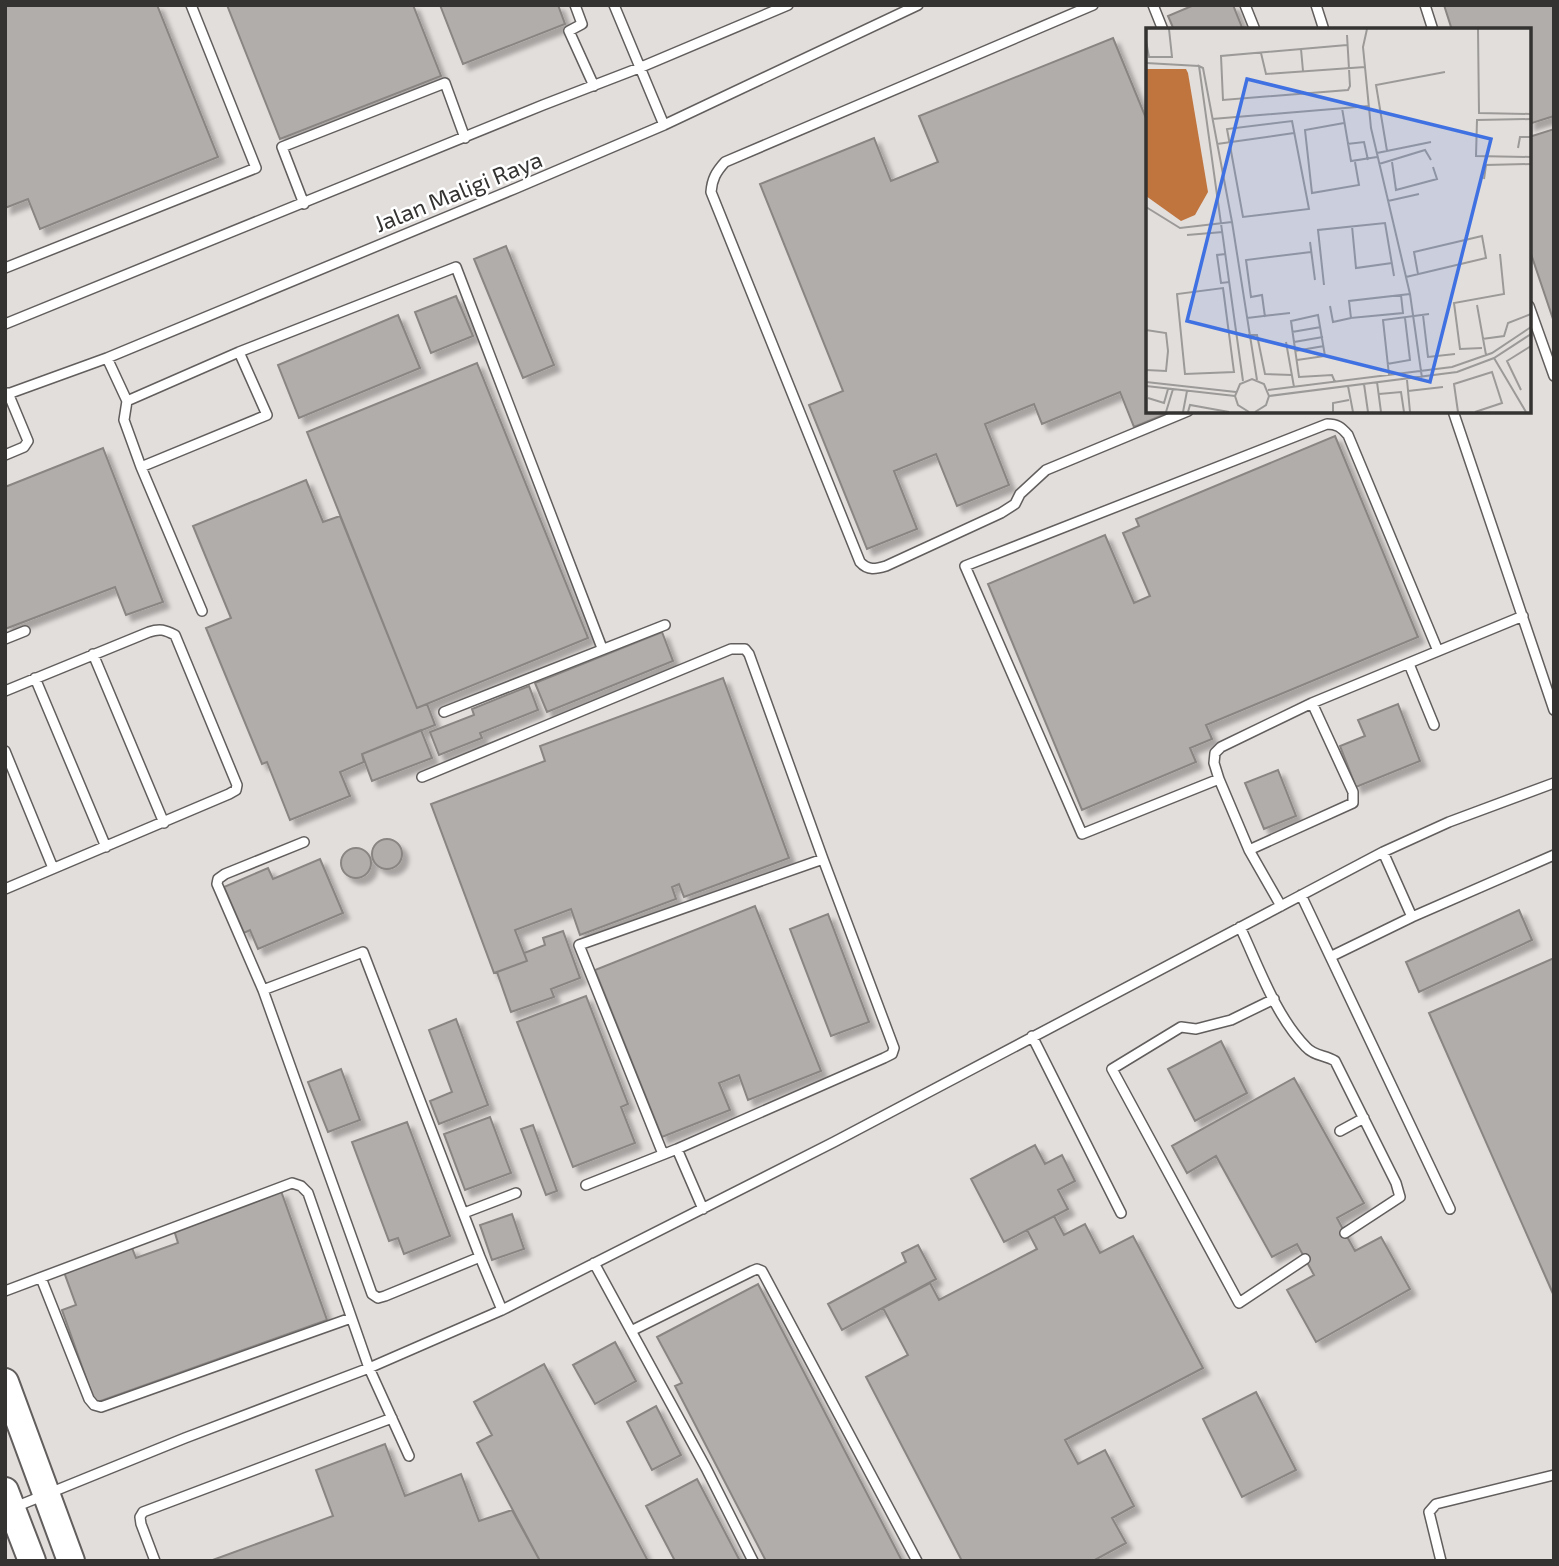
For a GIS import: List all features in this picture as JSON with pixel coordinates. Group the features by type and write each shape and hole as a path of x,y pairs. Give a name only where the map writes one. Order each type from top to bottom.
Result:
{"street":[{"path":"5,1382 71,1561"},
{"path":"9,1499 32,1561"}],"lane":[{"path":"5,268 256,168 191,5"},
{"path":"575,5 582,24 569,30 594,86"},
{"path":"614,5 664,125"},
{"name":"Jalan Maligi Raya","path":"5,324 639,68 788,5"},
{"name":"Jalan Maligi Raya","path":"7,394 107,358 664,125 918,5"},
{"path":"1093,5 726,162 717,171 711,192 786,383 864,567 874,569 886,566 1001,513 1015,504 1020,494 1046,470 1183,413"},
{"path":"1153,5 1162,28"},
{"path":"1245,5 1254,28"},
{"path":"1315,5 1323,28"},
{"path":"1425,5 1432,28"},
{"path":"304,204 282,147 445,83 465,138"},
{"path":"127,401 239,352 456,267 602,648"},
{"path":"1531,312 1554,376"},
{"path":"141,467 267,415 239,352"},
{"path":"107,358 127,401 124,421 141,467 202,611"},
{"path":"5,455 24,447 28,441 7,394"},
{"path":"1454,413 1554,710"},
{"path":"1219,779 1082,834 965,566 1327,424 1335,424 1342,427 1348,435 1438,651"},
{"path":"1281,906 1250,850 1219,779 1214,763 1215,753 1221,747 1312,704 1523,616"},
{"path":"444,712 665,625"},
{"path":"5,691 158,629 165,630 175,635 237,785 236,790 229,794 5,889"},
{"path":"5,639 25,631"},
{"path":"422,776 732,649 745,649 749,654 894,1048 892,1054 677,1149 586,1185"},
{"path":"93,654 164,823"},
{"path":"1409,664 1434,725"},
{"path":"35,678 106,847"},
{"path":"1250,850 1353,803 1353,792 1312,704"},
{"path":"5,751 53,868"},
{"path":"9,1499 47,1494 185,1437 369,1368 502,1310 703,1209 1383,852 1449,822 1554,783"},
{"path":"304,842 234,869 218,879 217,884 262,990 372,1294 378,1298 385,1296 480,1257"},
{"path":"1383,852 1412,917"},
{"path":"1332,956 1412,917 1554,855"},
{"path":"663,1154 579,945 823,859"},
{"path":"1301,895 1450,1209"},
{"path":"1240,927 1274,999 1307,1048 1335,1061 1400,1197 1345,1233"},
{"path":"262,990 363,952 502,1310"},
{"path":"1274,999 1231,1020 1196,1029 1181,1027 1112,1069 1239,1303 1305,1259"},
{"path":"1032,1036 1121,1213"},
{"path":"1340,1131 1364,1118"},
{"path":"677,1149 703,1209"},
{"path":"5,1291 292,1183 301,1186 308,1193 369,1368 410,1456"},
{"path":"464,1213 516,1192"},
{"path":"594,1263 706,1468 753,1561"},
{"path":"631,1331 752,1271 762,1271 917,1561"},
{"path":"41,1278 89,1399 94,1405 102,1407 351,1318"},
{"path":"155,1561 141,1524 140,1517 143,1512 392,1418"},
{"path":"1441,1561 1429,1512 1436,1504 1554,1475"}],"building":[{"path":"5,5 157,5 218,157 40,229 28,199 5,208"},
{"path":"227,5 413,5 441,76 280,139"},
{"path":"440,5 558,5 565,24 463,64"},
{"path":"1194,5 1233,5 1242,28 1173,28 1168,16"},
{"path":"1444,5 1554,5 1554,116 1531,123 1531,28 1451,28"},
{"path":"1113,38 1146,118 1146,413 1168,413 1134,427 1120,392 1042,424 1034,404 985,424 1009,485 957,506 936,454 894,471 917,529 867,549 809,405 843,391 760,184 874,138 891,181 938,162 919,116"},
{"path":"1554,129 1554,322 1531,254 1531,136"},
{"path":"506,246 554,365 523,378 474,259"},
{"path":"456,296 473,336 431,353 415,312"},
{"path":"398,315 420,368 299,418 278,365"},
{"path":"477,363 588,638 417,708 307,432"},
{"path":"1335,436 1418,637 1206,725 1212,739 1190,748 1196,762 1082,810 988,584 1105,535 1134,603 1150,596 1123,533 1139,526 1136,519"},
{"path":"103,448 163,602 126,615 115,587 5,629 5,487"},
{"path":"306,480 323,522 340,516 417,708 427,704 435,725 362,754 364,762 340,772 350,796 290,820 267,762 262,764 206,628 231,618 193,526"},
{"path":"662,632 673,661 547,712 535,683"},
{"path":"723,678 789,858 684,897 679,884 672,887 676,899 580,935 571,909 515,930 527,961 494,973 431,804 545,761 540,746"},
{"path":"529,686 538,710 480,733 482,738 439,755 430,732 474,715 472,709"},
{"path":"1398,704 1420,761 1356,787 1340,746 1365,736 1358,720"},
{"path":"421,730 432,758 372,781 362,754"},
{"path":"1278,770 1296,816 1264,829 1245,783"},
{"path":"387,839 393,840 401,848 401,860 393,868 387,869 381,868 373,860 372,854 373,848 381,840"},
{"path":"356,848 362,849 370,857 370,869 362,877 356,878 350,877 342,869 341,863 342,857 350,849"},
{"path":"320,859 343,913 258,949 250,930 244,933 224,887 268,868 273,879"},
{"path":"755,906 821,1071 748,1100 739,1075 719,1083 730,1110 662,1137 595,970"},
{"path":"1519,910 1532,940 1419,992 1406,962"},
{"path":"828,914 869,1022 831,1036 790,929"},
{"path":"563,931 580,978 551,989 554,997 511,1012 497,972 527,961 524,953 545,945 543,938"},
{"path":"1554,958 1554,1296 1429,1013"},
{"path":"586,996 628,1104 621,1107 635,1143 573,1167 517,1022"},
{"path":"456,1019 488,1105 439,1124 430,1101 452,1092 429,1030"},
{"path":"1221,1041 1247,1093 1195,1121 1168,1069"},
{"path":"341,1069 360,1120 328,1132 308,1082"},
{"path":"1294,1078 1364,1203 1337,1218 1345,1233 1355,1251 1381,1237 1410,1289 1316,1342 1287,1290 1314,1275 1297,1244 1272,1257 1216,1156 1187,1173 1172,1146"},
{"path":"490,1117 511,1173 465,1190 444,1134"},
{"path":"407,1122 450,1236 404,1254 398,1238 389,1241 352,1142"},
{"path":"533,1125 557,1191 546,1195 521,1129"},
{"path":"1035,1145 1045,1164 1062,1155 1075,1181 1058,1190 1068,1209 1004,1242 971,1179"},
{"path":"281,1191 327,1320 95,1403 62,1310 76,1305 64,1272 132,1248 136,1258 178,1243 174,1230"},
{"path":"512,1214 524,1249 492,1260 480,1225"},
{"path":"1054,1216 1064,1235 1085,1224 1100,1253 1133,1236 1203,1368 1065,1440 1078,1464 1105,1450 1134,1506 1112,1518 1126,1543 1093,1561 962,1561 866,1377 908,1355 883,1308 930,1283 939,1300 1037,1249 1027,1230"},
{"path":"918,1245 936,1279 842,1330 828,1304 906,1262 902,1253"},
{"path":"758,1284 902,1561 766,1561 675,1386 682,1383 657,1337"},
{"path":"615,1342 636,1381 595,1404 573,1365"},
{"path":"544,1364 648,1561 540,1561 477,1443 492,1435 474,1402"},
{"path":"1256,1392 1296,1470 1242,1497 1203,1419"},
{"path":"656,1406 681,1455 652,1470 627,1422"},
{"path":"385,1444 405,1496 461,1474 479,1521 512,1510 540,1561 210,1561 333,1516 316,1470"},
{"path":"697,1479 740,1561 675,1561 646,1506"}]}
